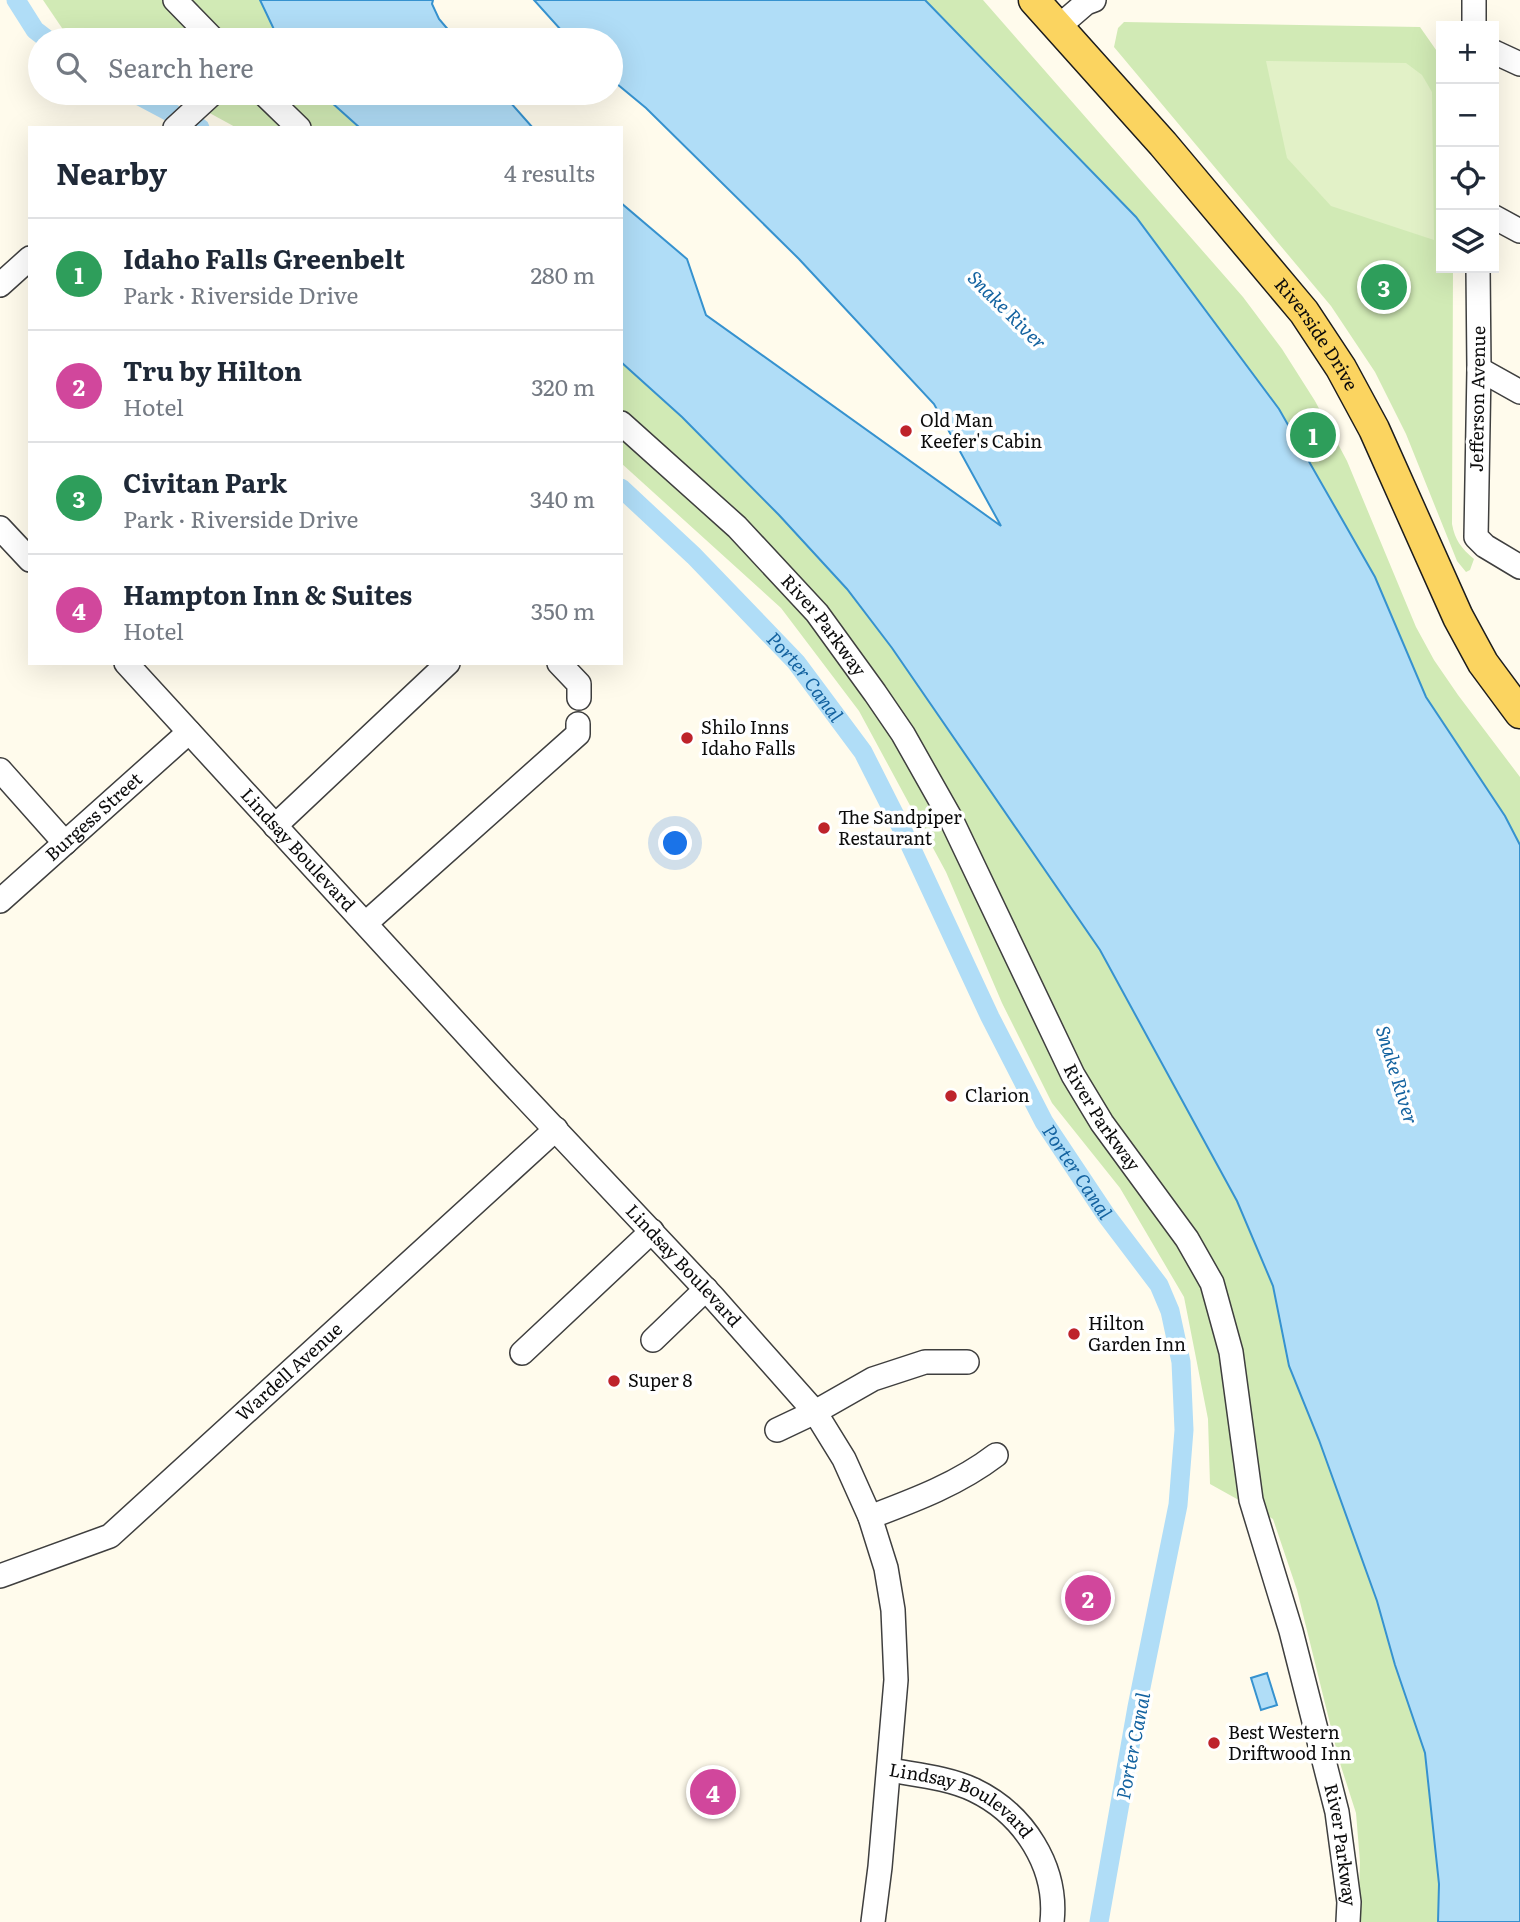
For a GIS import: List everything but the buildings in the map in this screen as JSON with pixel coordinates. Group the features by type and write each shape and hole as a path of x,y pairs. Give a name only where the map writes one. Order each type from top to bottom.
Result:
{"main road":[{"name":"Riverside Drive","path":"1037,3 1163,144 1304,312 1341,368 1374,429 1458,617 1483,663 1520,713"}],"street":[{"path":"175,0 202,28"},
{"path":"1058,28 1086,3 1094,0"},
{"path":"1474,0 1474,21"},
{"path":"1499,54 1520,64"},
{"path":"177,126 200,105"},
{"path":"275,105 297,126"},
{"path":"1499,220 1520,231"},
{"path":"0,285 28,260"},
{"name":"Jefferson Avenue","path":"1478,273 1475,531 1479,541 1520,567"},
{"path":"1479,369 1520,392"},
{"name":"River Parkway","path":"623,425 737,527 817,614 903,734 951,819 1073,1075 1102,1123 1187,1239 1212,1283 1231,1352 1251,1500 1291,1631 1337,1812 1347,1877 1348,1922"},
{"path":"0,528 28,558"},
{"name":"Lindsay Boulevard","path":"127,665 706,1289 815,1412 845,1459 870,1517 886,1568 893,1610 896,1680 890,1770 974,1790 998,1805 1030,1835 1043,1860 1051,1891 1052,1922"},
{"path":"275,826 446,665"},
{"path":"561,665 579,684 579,698"},
{"path":"366,923 578,734 578,724"},
{"name":"Burgess Street","path":"0,901 189,732"},
{"path":"0,769 65,844"},
{"name":"Wardell Avenue","path":"0,1576 110,1536 556,1129"},
{"path":"522,1353 652,1231"},
{"path":"653,1340 706,1289"},
{"path":"777,1430 873,1379 925,1362 967,1362"},
{"path":"870,1517 934,1493 978,1469 996,1455"},
{"path":"873,1922 890,1770"}],"green space":[{"path":"43,0 260,0 274,28 62,28"},
{"path":"925,0 983,0 1243,297 1282,349 1315,401 1347,461 1416,627 1434,660 1520,777 1520,845 1505,816 1426,697 1375,577 1279,409 1136,217"},
{"path":"1124,22 1420,27 1436,50 1436,273 1453,273 1452,524 1459,543 1474,559 1470,570 1466,572 1457,561 1406,434 1375,372 1331,306 1114,47 1118,28"},
{"path":"1266,61 1406,63 1422,75 1432,92 1434,240 1331,206 1287,158"},
{"path":"195,105 334,105 358,126 233,126"},
{"path":"623,364 682,417 779,515 848,589 892,648 1100,950 1237,1201 1273,1286 1289,1366 1319,1440 1377,1601 1395,1665 1425,1753 1439,1884 1438,1922 1358,1922 1360,1862 1356,1813 1339,1760 1297,1590 1273,1519 1210,1484 1208,1419 1184,1297 1120,1188 1052,1103 1002,1003 946,872 859,711 781,608 623,465"}],"water":[{"path":"260,0 433,0 432,4 439,19 447,28 273,28"},
{"name":"Snake River","path":"534,0 925,0 1136,217 1279,409 1375,577 1426,697 1505,816 1520,845 1520,1922 1438,1922 1439,1884 1425,1753 1395,1665 1377,1601 1319,1440 1289,1366 1273,1286 1237,1201 1100,950 892,648 847,589 779,515 682,417 623,364 623,205 687,259 706,315 1001,526 934,404 799,259 646,108 623,89 623,28 559,28"},
{"path":"334,105 513,105 531,126 358,126"},
{"path":"1267,1673 1277,1705 1261,1710 1251,1678"}],"waterway":[{"name":"Porter Canal","path":"16,0 34,28"},
{"name":"Porter Canal","path":"157,105 196,126"},
{"name":"Porter Canal","path":"623,490 694,556 796,662 863,752 909,843 990,1017 1044,1122 1106,1215 1159,1285 1170,1311 1181,1362 1184,1430 1178,1505 1137,1707 1099,1922"}],"place":[{"name":"Civitan Park","path":"1384,287"},
{"name":"Old Man Keefer's Cabin","path":"906,431"},
{"name":"Idaho Falls Greenbelt","path":"1313,435"},
{"name":"Shilo Inns Idaho Falls","path":"687,738"},
{"name":"The Sandpiper Restaurant","path":"824,828"},
{"name":"Clarion","path":"951,1096"},
{"name":"Hilton Garden Inn","path":"1074,1334"},
{"name":"Super 8","path":"614,1381"},
{"name":"Tru by Hilton","path":"1088,1598"},
{"name":"Best Western Driftwood Inn","path":"1214,1743"},
{"name":"Hampton Inn & Suites","path":"713,1792"}]}
